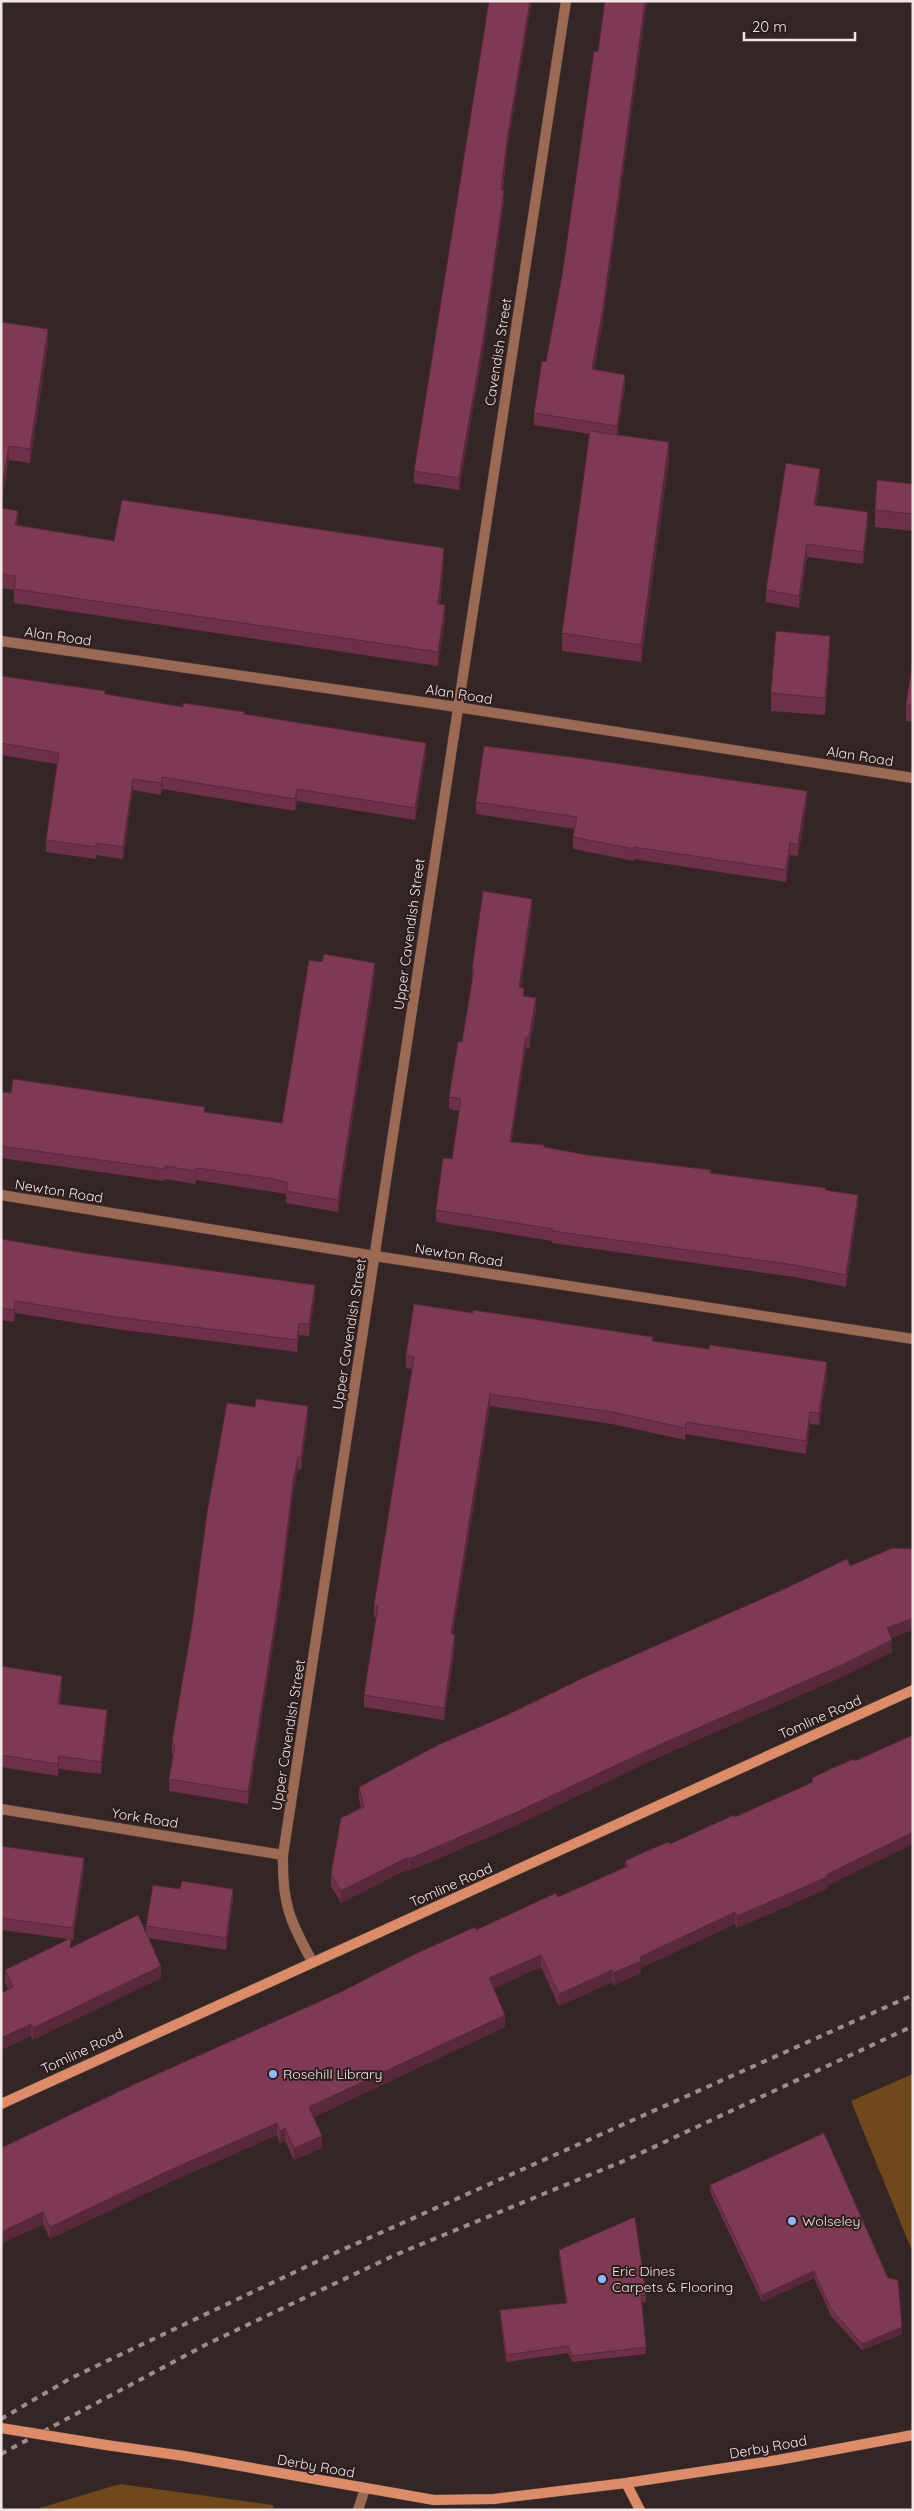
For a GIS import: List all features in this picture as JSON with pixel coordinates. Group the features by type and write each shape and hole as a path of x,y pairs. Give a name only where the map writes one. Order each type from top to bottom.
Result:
{"main road":[{"name":"Tomline Road","path":"1,2104 312,1961 913,1690"},
{"name":"Derby Road","path":"1,2428 184,2456 365,2489 433,2505 626,2483 778,2460 913,2434"},
{"path":"626,2483 640,2510"}],"street":[{"name":"Cavendish Street","path":"457,707 566,1"},
{"name":"Alan Road","path":"1,642 457,707 913,778"},
{"name":"Upper Cavendish Street","path":"312,1961 287,1912 283,1887 284,1855 457,707"},
{"name":"Newton Road","path":"1,1195 375,1256 913,1338"},
{"name":"York Road","path":"1,1809 284,1855"},
{"path":"358,2510 365,2489"}],"shaded area":[{"path":"913,2074 913,2253 851,2101"},
{"path":"120,2484 273,2505 274,2510 33,2510"}],"building":[{"path":"489,1 530,1 507,140 501,190 504,190 484,334 459,478 414,471"},
{"path":"605,1 645,1 603,308 592,369 625,375 617,426 534,413 542,361 546,362 562,276 594,51 598,52"},
{"path":"1,322 48,329 30,449 9,446 1,493"},
{"path":"590,431 669,442 641,645 562,633"},
{"path":"786,463 820,469 814,505 868,512 863,552 807,544 799,596 766,590"},
{"path":"877,480 913,484 913,514 875,510"},
{"path":"122,500 444,548 438,604 445,605 438,652 14,589 16,576 1,574 1,508 18,511 15,525 114,541"},
{"path":"776,631 830,636 825,698 771,693"},
{"path":"913,661 913,705 906,705"},
{"path":"1,676 105,691 105,694 183,707 183,703 245,712 244,714 426,743 415,808 297,789 295,799 162,777 161,783 133,779 123,847 96,843 96,847 46,840 59,753 1,743"},
{"path":"484,746 807,791 798,844 790,843 786,870 634,847 634,849 573,837 577,817 476,802"},
{"path":"483,891 532,899 519,987 524,988 523,996 536,998 529,1037 526,1036 510,1142 544,1145 544,1147 587,1155 711,1170 710,1173 826,1188 825,1190 858,1195 846,1275 795,1265 552,1231 553,1229 436,1210 443,1158 452,1159 461,1099 449,1097 458,1042 462,1042 474,970 472,970"},
{"path":"324,954 375,963 338,1200 286,1191 288,1183 274,1179 196,1168 195,1171 165,1166 164,1169 1,1146 1,1094 3,1092 11,1093 13,1079 205,1107 204,1112 282,1123 309,960 322,962"},
{"path":"1,1239 84,1253 315,1285 309,1324 299,1323 297,1340 116,1317 15,1301 14,1310 1,1308"},
{"path":"414,1304 473,1313 473,1310 653,1337 652,1341 709,1349 710,1345 827,1362 819,1413 810,1412 806,1441 686,1422 685,1428 612,1412 490,1394 451,1634 455,1634 444,1708 364,1695 378,1606 374,1605 414,1357 406,1355"},
{"path":"256,1399 308,1406 301,1457 298,1457 293,1482 280,1590 248,1792 169,1779 175,1746 172,1742 192,1625 207,1513 227,1403 255,1407"},
{"path":"893,1548 913,1549 913,1618 887,1628 892,1640 842,1665 661,1744 519,1811 409,1859 408,1857 341,1891 331,1874 341,1818 364,1807 359,1787 438,1745 847,1559 850,1566"},
{"path":"1,1666 62,1676 58,1704 107,1710 101,1762 59,1756 58,1764 1,1755"},
{"path":"913,1735 913,1832 826,1875 827,1877 737,1916 735,1912 640,1957 641,1961 613,1973 612,1970 559,1994 541,1955 489,1978 505,2015 309,2107 322,2136 294,2148 285,2128 280,2131 277,2123 170,2170 50,2227 43,2212 1,2232 1,2148 135,2084 341,1992 413,1955 475,1927 476,1930 556,1893 558,1897 590,1883 628,1866 625,1861 668,1842 670,1844 734,1815 735,1817 813,1782 812,1778 833,1768 854,1759 855,1761"},
{"path":"1,1846 84,1858 73,1928 1,1918"},
{"path":"182,1881 233,1889 226,1938 146,1926 153,1885 180,1889"},
{"path":"138,1915 161,1966 33,2028 31,2024 1,2038 1,1993 13,1987 5,1970 71,1938 70,1948"},
{"name":"Wolseley","path":"824,2133 888,2278 898,2280 902,2327 862,2344 831,2309 814,2271 762,2295 710,2185"},
{"name":"Eric Dines Carpets & Flooring","path":"635,2217 646,2295 641,2295 646,2347 572,2356 568,2346 506,2355 500,2310 567,2303 559,2250"}],"railway":[{"path":"1,2419 71,2378 333,2254 913,1995"},
{"path":"1,2454 207,2344 395,2255 626,2160 913,2026"}],"place":[{"name":"Rosehill Library","path":"273,2074"},
{"name":"Wolseley","path":"792,2221"},
{"name":"Eric Dines Carpets & Flooring","path":"602,2279"}]}
